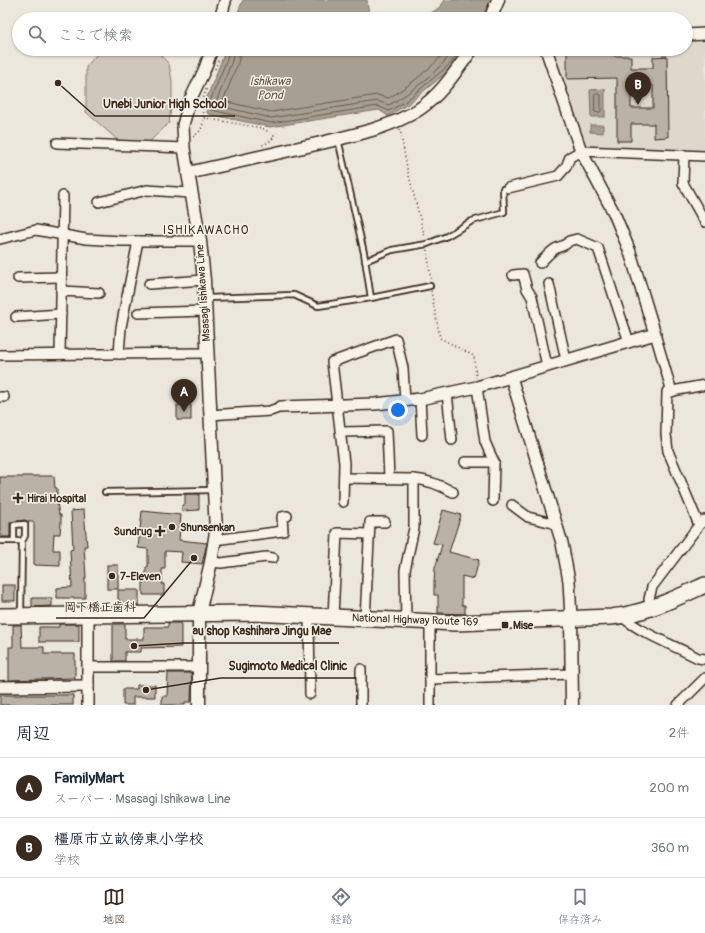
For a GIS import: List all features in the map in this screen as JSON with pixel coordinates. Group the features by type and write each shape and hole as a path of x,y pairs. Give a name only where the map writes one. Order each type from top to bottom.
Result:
{"highway":[{"name":"National Highway Route 169","path":"0,616 187,615 199,613 253,613 455,623 621,616 650,608 705,586"}],"main road":[{"path":"493,12 498,0"},
{"path":"188,173 338,139 398,121 419,109 433,98 446,84 467,56"},
{"name":"Msasagi Ishikawa Line","path":"188,173 190,193 200,241 204,280 216,532 199,613 199,705"},
{"path":"571,618 572,705"}],"street":[{"path":"222,12 225,1"},
{"path":"693,35 705,34"},
{"path":"188,173 183,125 190,100 204,71 213,56"},
{"path":"548,56 581,151 617,220 630,252 672,392"},
{"path":"57,143 184,144"},
{"path":"508,188 558,176 566,167 570,157 581,151 705,156"},
{"path":"684,155 683,182 705,222"},
{"path":"99,202 147,190 190,193"},
{"path":"60,354 63,196"},
{"path":"0,239 36,230 86,239 200,241"},
{"path":"540,263 549,254 557,248 567,244 569,241 577,239 598,248 629,342"},
{"path":"120,354 121,326 138,241"},
{"path":"513,276 523,274 527,289 532,297 547,366"},
{"path":"18,278 61,277"},
{"path":"149,284 204,280"},
{"path":"549,284 566,360"},
{"path":"61,291 99,293"},
{"path":"138,313 205,311"},
{"path":"16,317 61,314"},
{"path":"210,415 270,411 281,408 375,404 420,399 477,387 655,334"},
{"path":"343,502 344,463 332,362 396,339 403,368 405,401"},
{"path":"0,355 207,353"},
{"path":"511,377 557,524 568,570 571,618"},
{"path":"650,608 649,599 652,587 702,522 668,451 666,434 667,392 705,385"},
{"path":"477,387 485,442 494,462 493,501"},
{"path":"447,393 452,440"},
{"path":"420,399 422,435"},
{"path":"341,432 387,431 389,478"},
{"path":"465,462 494,462"},
{"path":"344,478 414,479 429,481 453,492"},
{"path":"406,621 405,570 414,528 414,479"},
{"path":"512,505 528,517 557,524"},
{"path":"214,540 283,531 282,517 287,516"},
{"path":"366,619 370,522 385,522"},
{"path":"333,617 337,533 370,534"},
{"path":"210,562 221,563 266,557 273,558"},
{"path":"88,615 88,705"},
{"path":"309,616 310,694"},
{"path":"621,616 627,621 651,634 698,658 705,659"},
{"path":"430,622 430,705"},
{"path":"88,667 199,667"},
{"path":"361,669 361,705"},
{"path":"430,679 572,674"},
{"path":"678,705 705,678"},
{"path":"0,687 88,686"}],"lane":[{"path":"338,139 364,253 371,298"},
{"path":"365,261 392,250 426,244 447,236 472,221 504,212 503,189 508,188"},
{"path":"205,299 294,295 318,306 371,298 430,286"},
{"path":"105,492 214,490"},
{"path":"14,541 14,525 25,524 25,536 22,541 21,616"},
{"path":"0,541 22,541"}],"path":[{"path":"214,71 216,56"},
{"path":"184,144 201,130 204,118 201,105 209,83"},
{"path":"204,118 262,128 274,135 272,140 256,149 254,158"},
{"path":"398,121 407,168 426,244 431,277 430,286 440,338 474,356 477,387"}],"shaded area":[{"path":"705,42 705,152 587,147 555,63 556,56 693,56 693,43"},
{"path":"95,56 162,56 169,64 172,81 172,100 169,123 148,143 121,143 86,112 86,67"}],"water":[{"path":"243,0 367,0 370,12 238,12"},
{"path":"445,0 491,0 485,12 432,12 440,7"},
{"name":"Ishikawa Pond","path":"223,56 461,56 452,68 408,104 388,116 379,110 270,127 208,114 204,105"},
{"path":"605,89 605,117 591,117 590,90"},
{"path":"590,125 603,125 603,133 590,132"}],"building":[{"path":"567,56 631,56 631,68 653,68 653,57 667,56 668,137 654,138 654,124 631,124 631,141 617,141 617,78 567,79","holes":["653,85 653,108 631,108 631,86"]},
{"path":"177,405 191,405 191,420 177,420"},
{"path":"54,476 61,522 60,534 54,534 53,550 60,550 60,566 34,565 34,522 28,522 25,520 10,522 10,537 0,537 0,477"},
{"path":"185,494 199,494 199,510 182,511 182,505 185,505"},
{"path":"84,510 87,546 84,546 86,578 85,598 57,598 57,588 72,587 70,550 73,549 71,511"},
{"path":"443,510 461,515 449,552 479,560 474,579 462,576 462,605 465,605 465,614 438,613 438,595 434,595 435,568 442,545 433,543"},
{"path":"142,511 181,515 179,540 207,543 202,564 181,562 182,552 165,551 165,569 162,569 164,595 143,595 143,575 146,575 146,567 148,567 148,549 138,548"},
{"path":"107,565 118,565 118,589 107,589"},
{"path":"2,585 15,585 15,601 2,601"},
{"path":"118,590 139,590 139,605 124,606 118,599"},
{"path":"32,598 52,598 52,606 32,607"},
{"path":"168,623 181,623 181,647 141,648 141,652 125,652 125,661 113,661 113,624 125,624 125,639 144,639 144,627 168,627"},
{"path":"59,624 79,624 79,642 39,642 39,627 59,627"},
{"path":"13,625 21,625 22,647 44,647 44,654 75,654 75,678 9,680 9,647 13,647"},
{"path":"168,673 192,673 191,702 185,702 185,705 162,705 162,696 167,696"},
{"path":"137,685 155,685 155,697 133,697 133,705 123,705 123,689 137,689"},
{"path":"0,695 73,695 73,705 0,705"}],"place":[{"name":"Unebi Junior High School","path":"58,83"},
{"name":"橿原市立畝傍東小学校","path":"638,105"},
{"name":"FamilyMart","path":"184,412"},
{"name":"Hirai Hospital","path":"18,498"},
{"name":"Shunsenkan","path":"172,527"},
{"name":"Sundrug","path":"160,531"},
{"name":"岡下橋正歯科","path":"194,558"},
{"name":"7-Eleven","path":"112,576"},
{"name":"Mise","path":"505,625"},
{"name":"au shop Kashihara Jingu Mae","path":"134,646"},
{"name":"Sugimoto Medical Clinic","path":"146,690"}],"district":[{"name":"ISHIKAWACHO","path":"206,230"}]}
